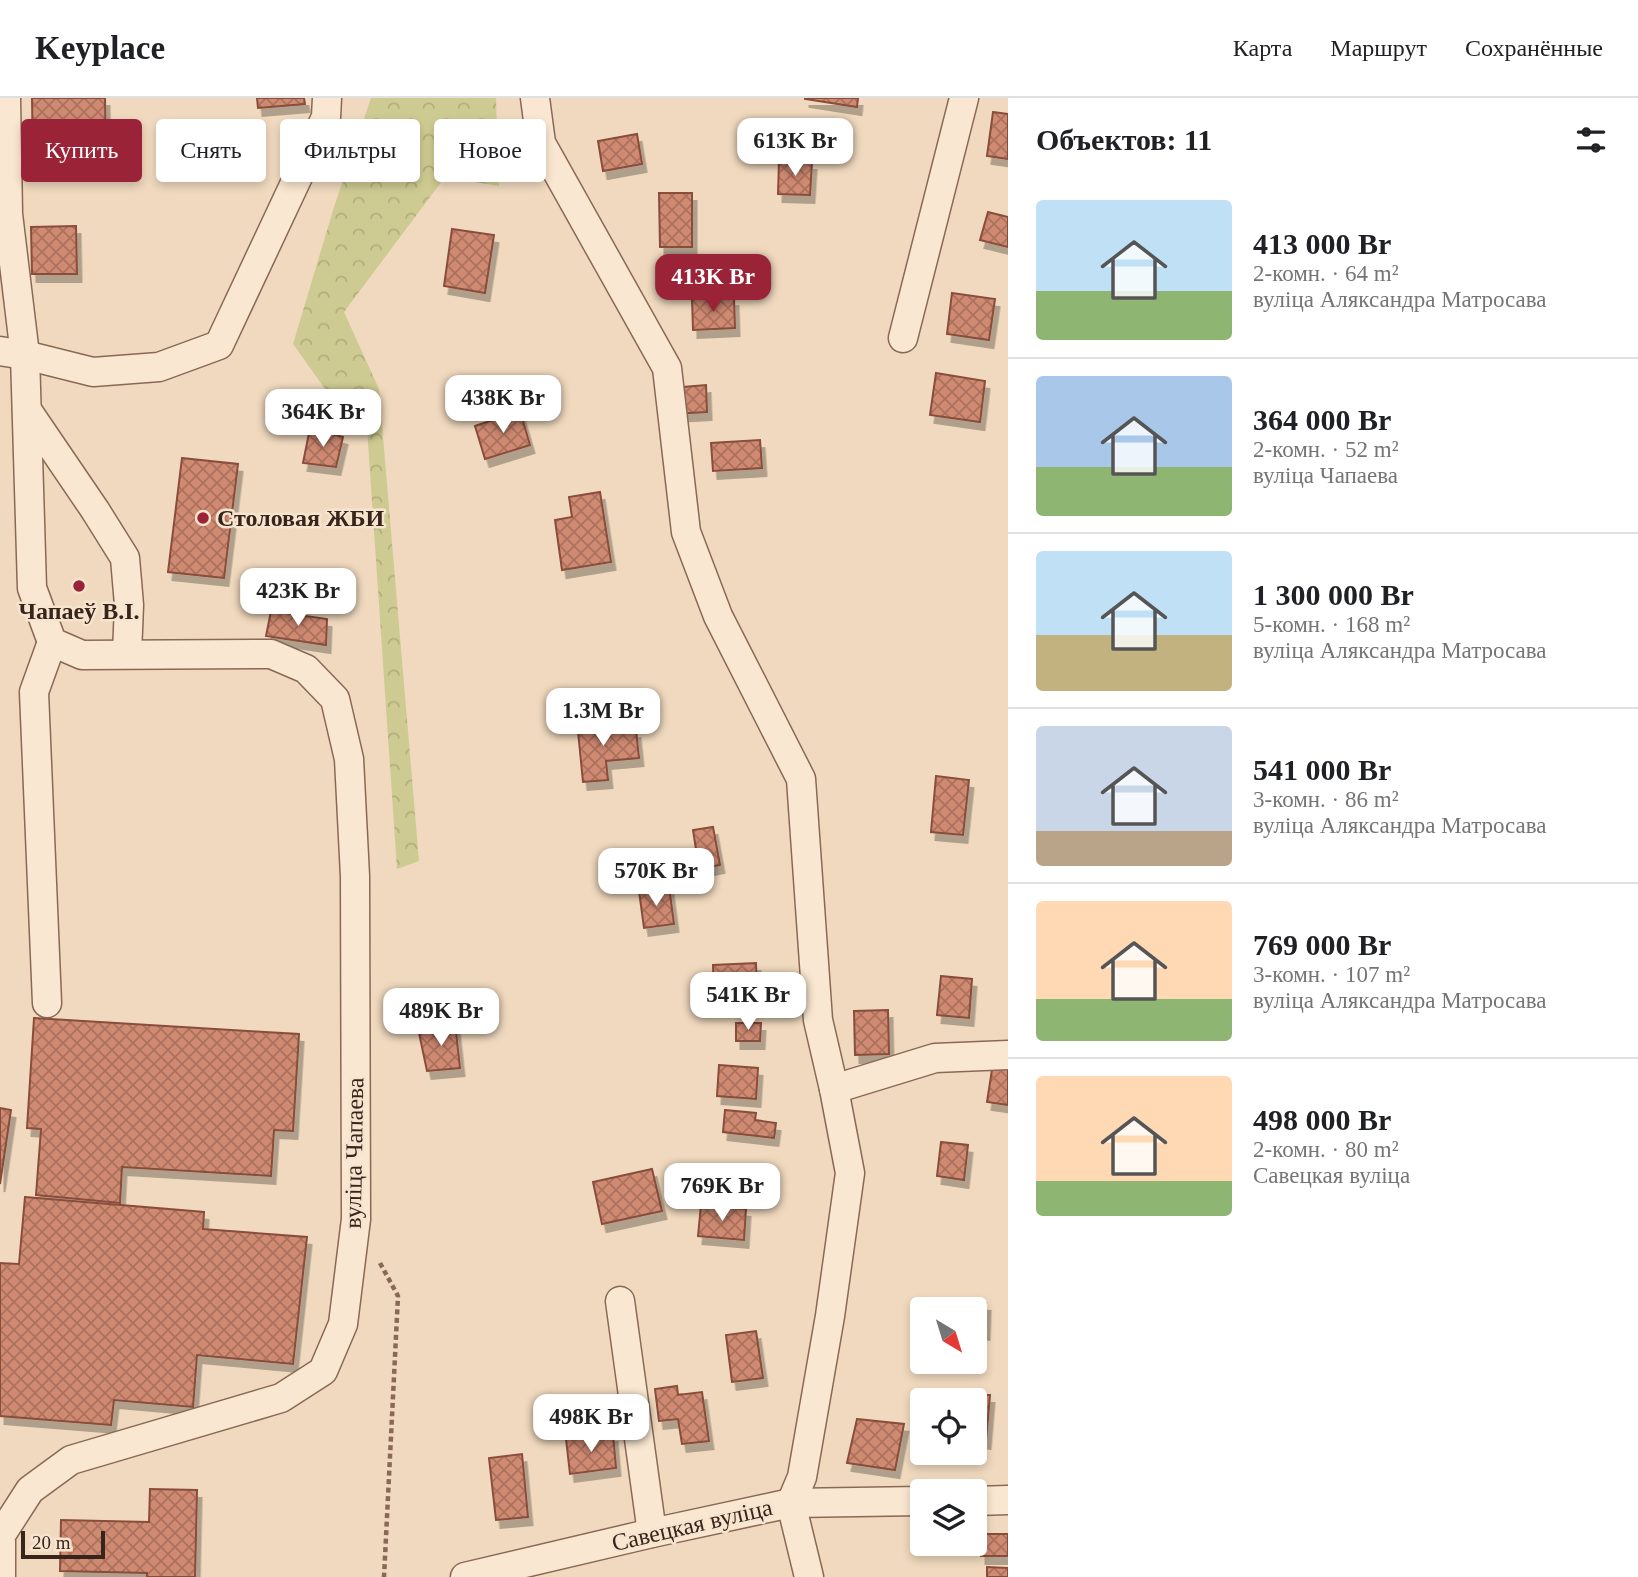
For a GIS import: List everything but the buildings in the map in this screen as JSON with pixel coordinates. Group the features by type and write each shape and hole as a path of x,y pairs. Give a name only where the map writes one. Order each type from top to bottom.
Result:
{"street":[{"path":"6,98 12,353 27,410 32,589 52,642 34,692 47,1003"},
{"path":"12,353 93,372 159,367 219,345 326,117 327,98"},
{"path":"535,98 541,143 667,368 685,532 718,616 801,779 818,1020 850,1173 830,1316 802,1476 791,1503 809,1577"},
{"path":"903,338 964,98"},
{"path":"27,410 125,558 129,605 127,654"},
{"name":"вуліца Чапаева","path":"1,1577 1,1535 30,1490 71,1460 281,1398 323,1371 343,1324 356,1219 355,876 349,759 335,699 306,669 271,653 82,655 52,642"},
{"path":"834,1089 935,1058 1008,1055"},
{"path":"620,1301 652,1533"},
{"path":"987,1500 1008,1500"},
{"name":"Савецкая вуліца","path":"465,1577 791,1503 910,1501"}],"path":[{"path":"356,1219 398,1296 384,1577"}],"green space":[{"path":"371,98 496,98 497,119 434,119 434,182 441,182 344,312 379,389 419,861 397,869 365,399 328,393 293,344 342,182 420,182 420,119 364,119"},
{"path":"475,182 499,182 499,186"}],"place":[{"name":"Столовая ЖБИ","path":"203,518"},
{"name":"Чапаеў В.І.","path":"79,586"}]}
